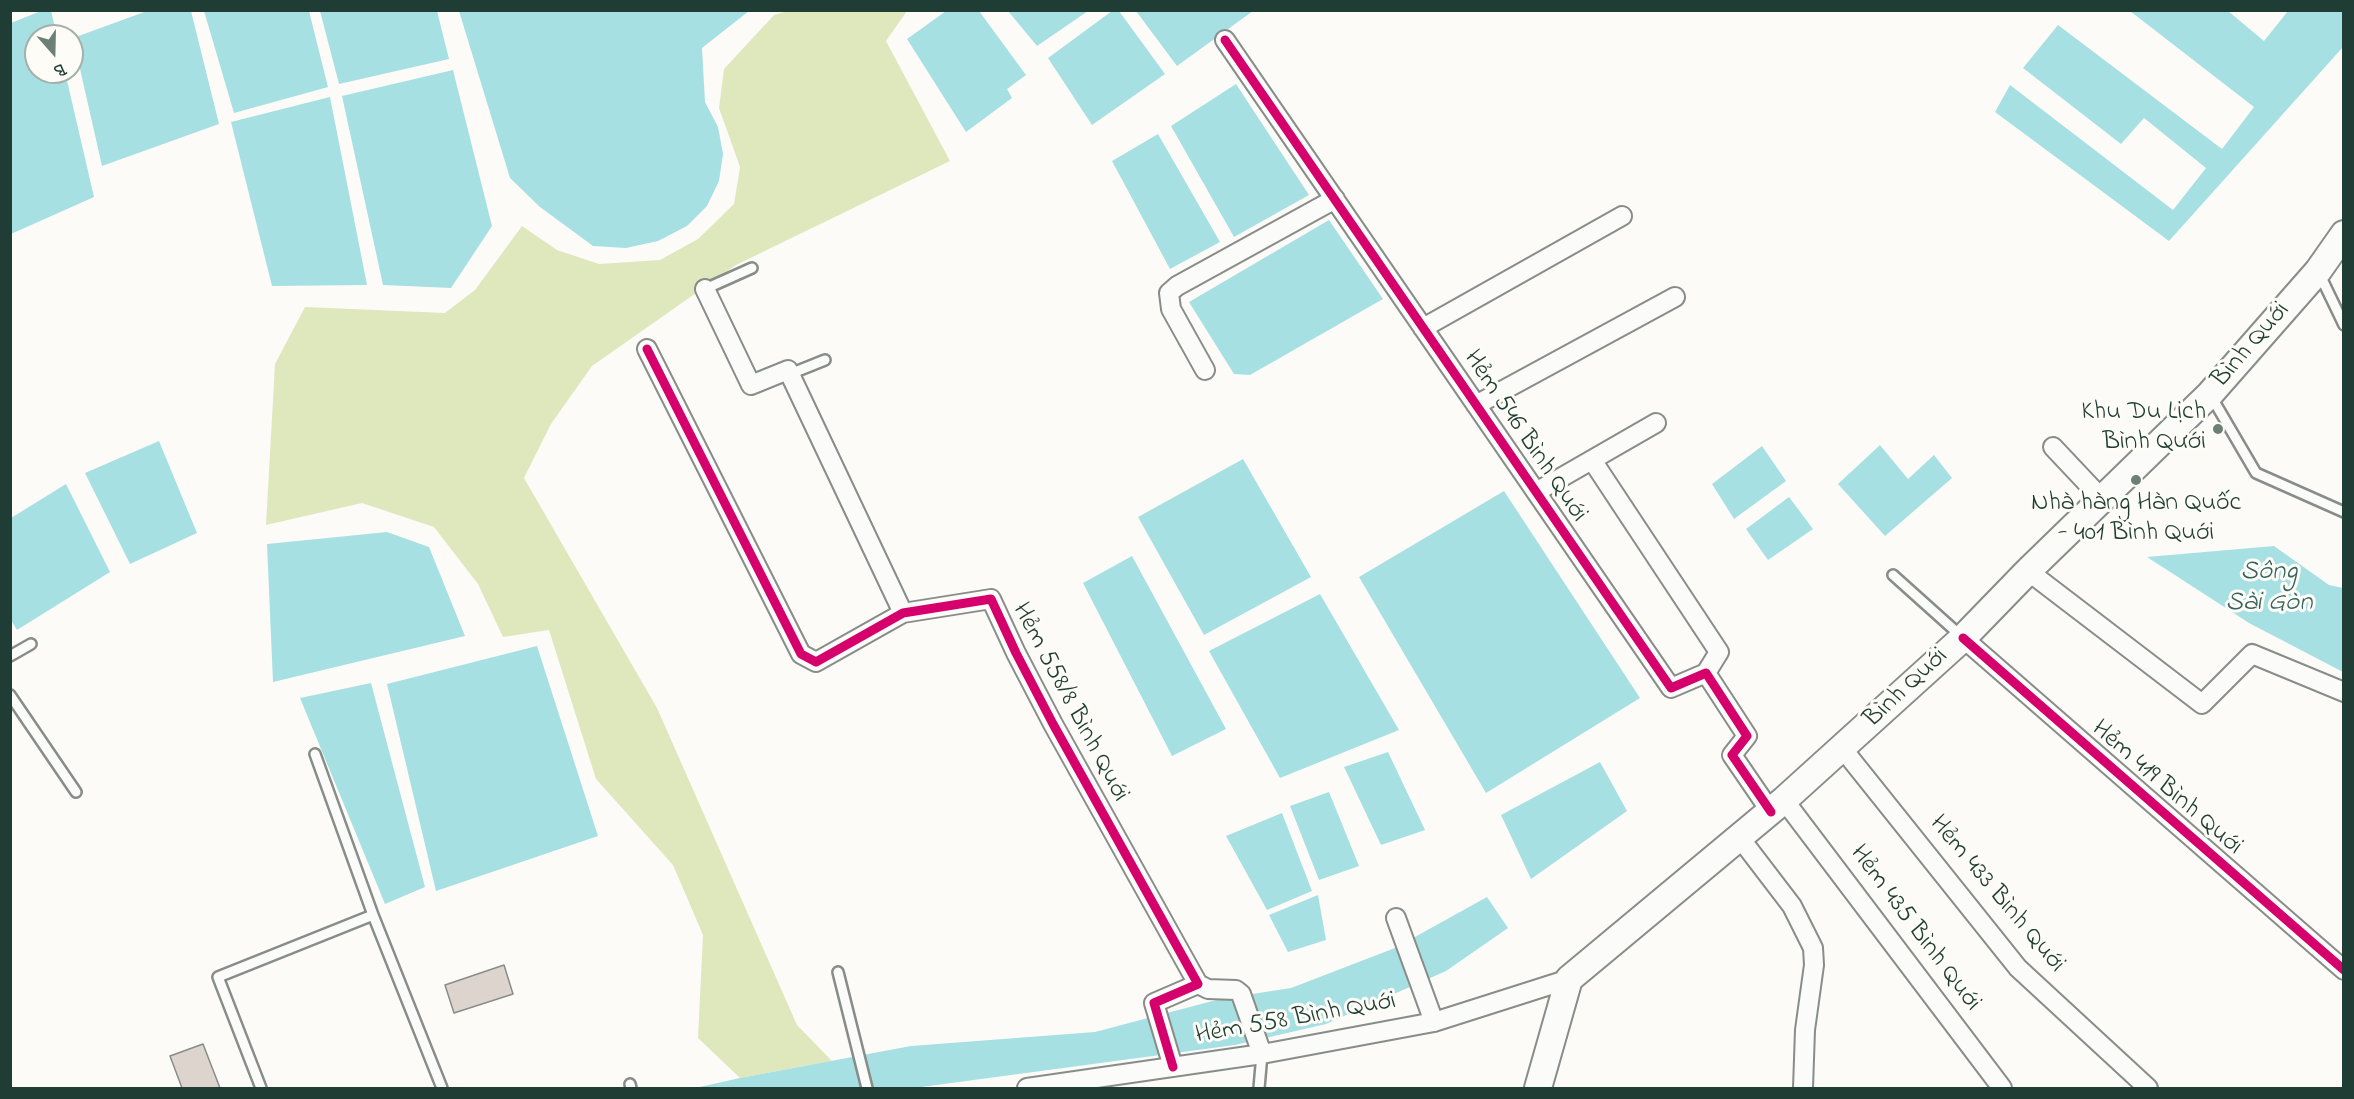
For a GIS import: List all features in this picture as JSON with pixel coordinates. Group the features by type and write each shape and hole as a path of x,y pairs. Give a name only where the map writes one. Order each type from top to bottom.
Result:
{"main road":[{"name":"Bình Quới","path":"1569,980 1778,806 1842,748 1956,631 2028,571 2210,394 2318,271 2343,234"},
{"path":"1538,1089 1569,980"}],"street":[{"name":"Hẻm 546 Bình Quới","path":"1226,40 1671,688 1706,673"},
{"path":"1205,370 1171,309 1169,293 1177,286 1335,199"},
{"path":"1423,328 1622,216"},
{"path":"705,290 751,385 788,370 903,613"},
{"path":"1476,405 1675,297"},
{"name":"Hẻm 558/8 Bình Quới","path":"647,349 801,654 816,662 903,613 990,595 1016,653 1053,724 1198,984"},
{"path":"1536,492 1656,423"},
{"path":"2053,447 2102,499"},
{"path":"1592,460 1719,652 1706,673 1747,736 1732,755 1778,806"},
{"path":"2028,571 2202,704 2252,654 2343,692"},
{"name":"Hẻm 419 Bình Quới","path":"1956,631 2343,970"},
{"name":"Hẻm 433 Bình Quới","path":"1842,748 2018,968 2148,1089"},
{"name":"Hẻm 435 Bình Quới","path":"1778,806 2002,1089"},
{"path":"1740,838 1792,906 1813,948 1814,965 1805,1030 1803,1089"},
{"path":"1396,918 1434,1022"},
{"name":"Hẻm 558 Bình Quới","path":"1027,1089 1143,1080 1172,1063 1434,1022 1569,980"},
{"path":"1172,1063 1154,1003 1198,984 1208,989 1236,990 1243,997 1261,1050"}],"lane":[{"path":"705,290 752,268"},
{"path":"2318,271 2343,326"},
{"path":"790,374 825,360"},
{"path":"2210,394 2256,473 2343,512"},
{"path":"1893,575 1956,631"},
{"path":"10,656 32,644"},
{"path":"10,695 76,792"},
{"path":"315,754 373,915 442,1089"},
{"path":"261,1089 218,977 373,915"},
{"path":"838,972 867,1089"},
{"path":"1259,1089 1261,1050"}],"green space":[{"path":"791,10 907,11 886,41 950,161 736,265 592,366 551,424 524,478 657,708 797,1025 832,1061 740,1078 698,1038 703,935 673,865 596,779 549,630 503,637 478,584 434,527 362,503 266,525 275,364 305,307 445,313 475,290 522,226 557,250 599,264 660,260 698,239 734,204 740,167 719,108 724,69 774,15"}],"water":[{"path":"41,11 51,11 54,24 24,24 24,84 68,84 94,197 11,234 11,23"},
{"path":"147,11 191,11 219,124 102,166 83,84 84,34"},
{"path":"204,11 309,11 328,87 234,113"},
{"path":"320,11 437,11 449,59 339,84"},
{"path":"459,11 749,11 702,48 705,102 718,127 723,154 719,181 707,206 687,226 658,241 626,248 593,246 540,207 510,178"},
{"path":"946,11 979,11 1026,75 1007,89 1012,98 966,132 907,39"},
{"path":"1008,11 1088,11 1037,46"},
{"path":"1112,11 1119,11 1165,74 1092,125 1048,58"},
{"path":"1136,11 1253,11 1177,66"},
{"path":"2130,11 2228,11 2264,41 2288,11 2343,11 2343,47 2169,241 1995,112 2010,85 2173,210 2206,168 2144,118 2121,144 2023,68 2058,25 2222,149 2254,107"},
{"path":"453,70 492,226 451,288 383,285 342,96"},
{"path":"1236,84 1309,195 1234,237 1171,126"},
{"path":"330,97 367,285 272,286 231,122"},
{"path":"1158,134 1220,242 1170,269 1112,161"},
{"path":"1329,220 1383,299 1250,375 1234,374 1189,302"},
{"path":"159,441 197,533 130,564 85,473"},
{"path":"1880,445 1908,479 1934,455 1952,478 1885,536 1838,484"},
{"path":"1762,446 1786,481 1734,519 1712,484"},
{"path":"1243,459 1311,577 1204,635 1138,517"},
{"path":"66,484 110,572 17,630 11,620 11,518"},
{"path":"1504,491 1640,698 1486,793 1359,577"},
{"path":"1789,497 1813,529 1768,560 1746,529"},
{"path":"387,532 429,547 465,636 273,682 267,544"},
{"name":"Sông Sài Gòn","path":"2274,546 2329,585 2343,588 2343,672 2249,623 2147,557"},
{"path":"1132,556 1226,729 1172,756 1083,583"},
{"path":"1320,594 1399,730 1280,778 1209,651"},
{"path":"537,646 598,836 436,891 387,684"},
{"path":"371,683 425,887 385,904 300,698"},
{"path":"1388,752 1425,830 1381,845 1344,767"},
{"path":"1600,762 1627,811 1531,879 1501,815"},
{"path":"1329,792 1359,866 1319,880 1290,806"},
{"path":"1282,813 1312,891 1267,910 1226,836"},
{"path":"1318,895 1326,940 1288,952 1269,915"},
{"path":"1487,897 1508,928 1446,971 1326,1024 1235,1045 914,1088 695,1088 911,1046 1095,1032 1220,999 1291,988 1395,948"}],"building":[{"path":"504,965 513,994 454,1013 445,985"},
{"path":"203,1044 220,1088 182,1088 170,1056"}],"cycle path":[{"path":"1225,40 1671,688 1706,673 1747,736 1732,755 1771,812"},
{"path":"647,349 801,654 816,662 903,613 991,599 1053,724 1198,984 1154,1003 1173,1067"},
{"path":"1963,638 2344,970"}],"place":[{"name":"Khu Du Lịch Bình Qưới","path":"2218,429"},
{"name":"Nhà hàng Hàn Quốc - 401 Bình Quới","path":"2136,480"}]}
